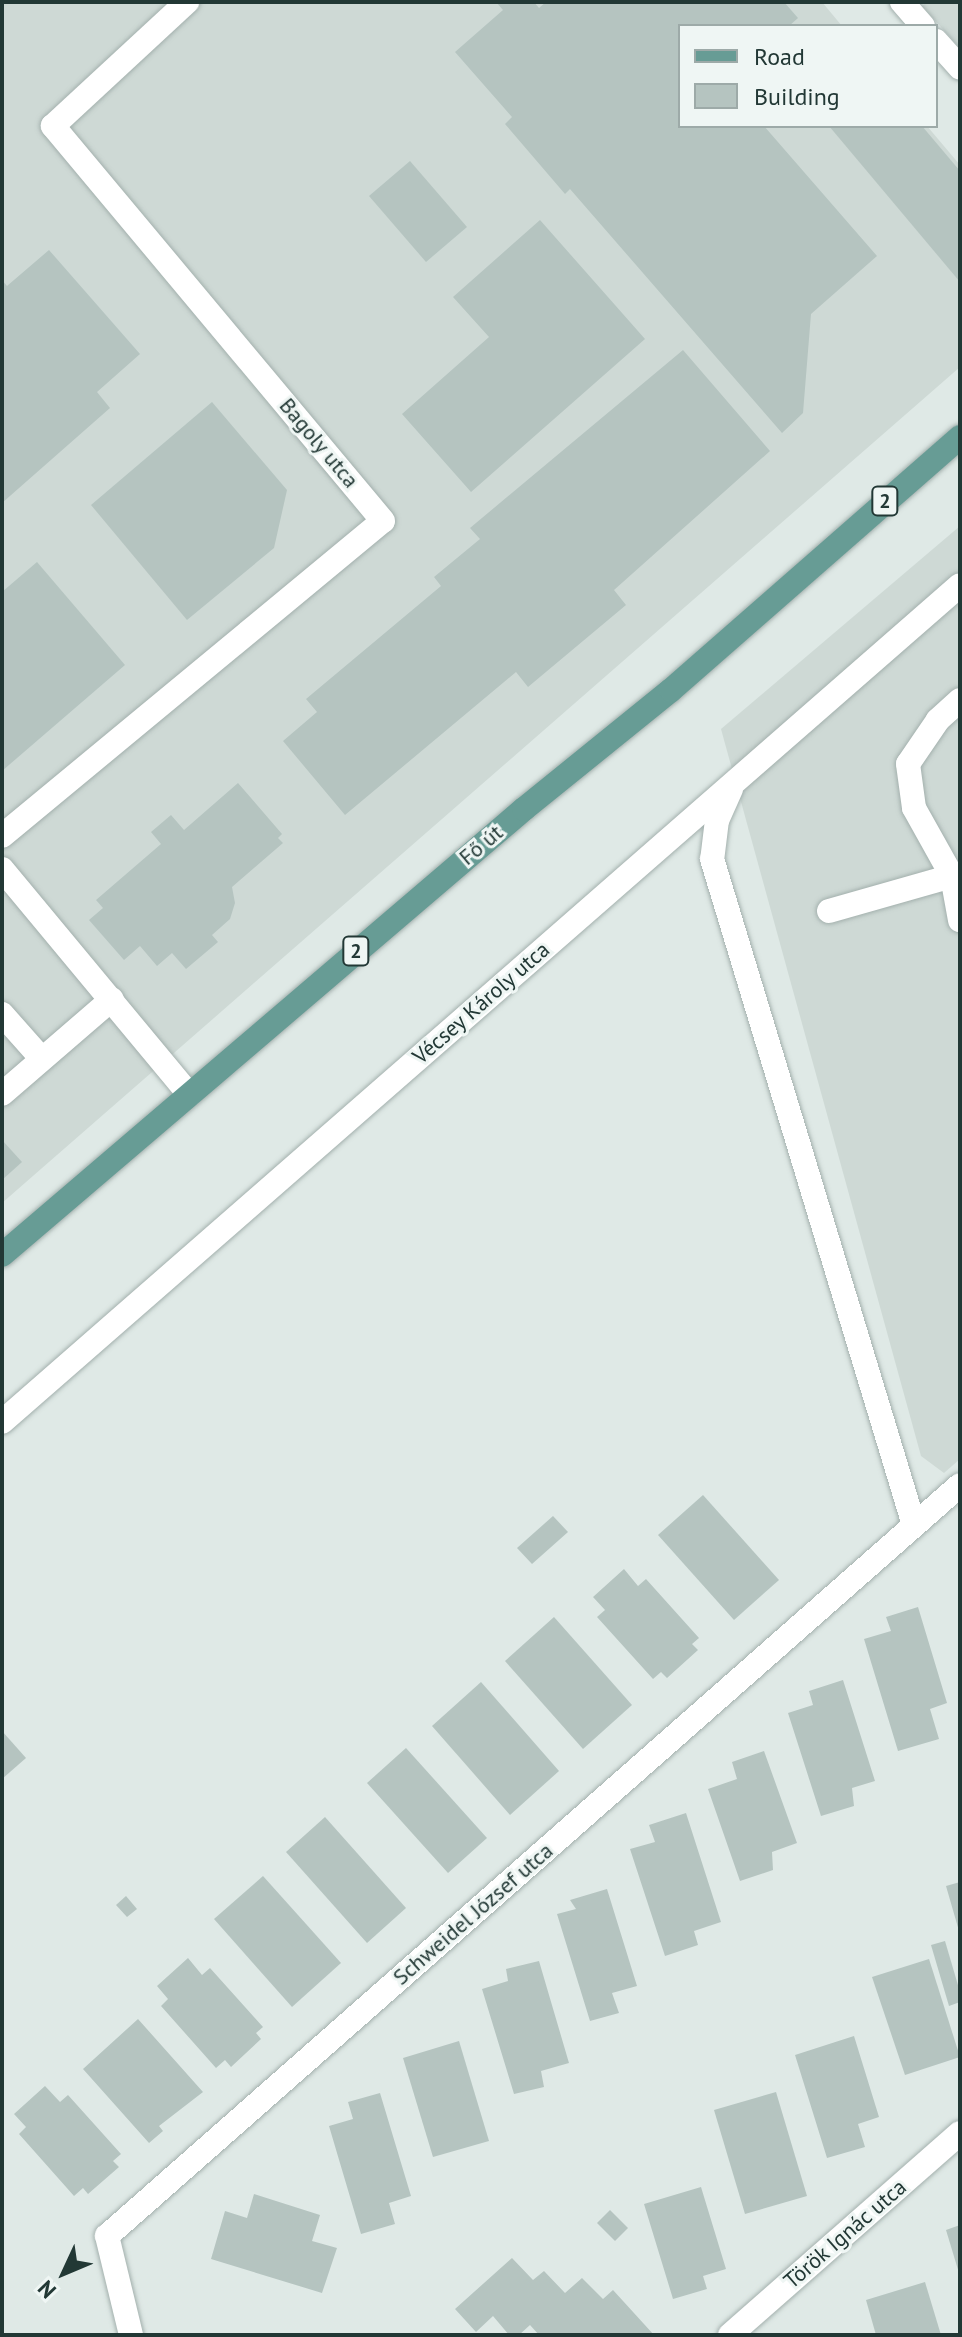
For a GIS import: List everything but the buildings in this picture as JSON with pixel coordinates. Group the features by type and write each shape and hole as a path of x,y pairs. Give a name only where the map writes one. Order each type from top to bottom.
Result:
{"main road":[{"name":"Fő út","path":"2,1255 671,690 960,437"}],"street":[{"name":"Bagoly utca","path":"2,836 383,521 53,126 187,2"},
{"path":"902,2 921,24"},
{"path":"938,43 960,68"},
{"name":"Vécsey Károly utca","path":"2,1422 960,585"},
{"path":"960,700 938,720 908,764 914,808 956,878 960,920"},
{"path":"734,782 717,820 712,859 914,1525 960,1485"},
{"path":"2,869 189,1094"},
{"path":"829,911 956,878"},
{"path":"2,1094 112,999"},
{"path":"2,1014 42,1059"},
{"name":"Schweidel József utca","path":"131,2335 107,2236 914,1525"},
{"name":"Török Ignác utca","path":"730,2335 960,2133"}],"shaded area":[{"path":"2,2 822,2 840,24 678,24 678,128 929,128 960,165 960,367 2,1203"},
{"path":"927,2 960,2 960,48 922,6"},
{"path":"960,526 960,1459 944,1473 921,1456 721,729"}]}
